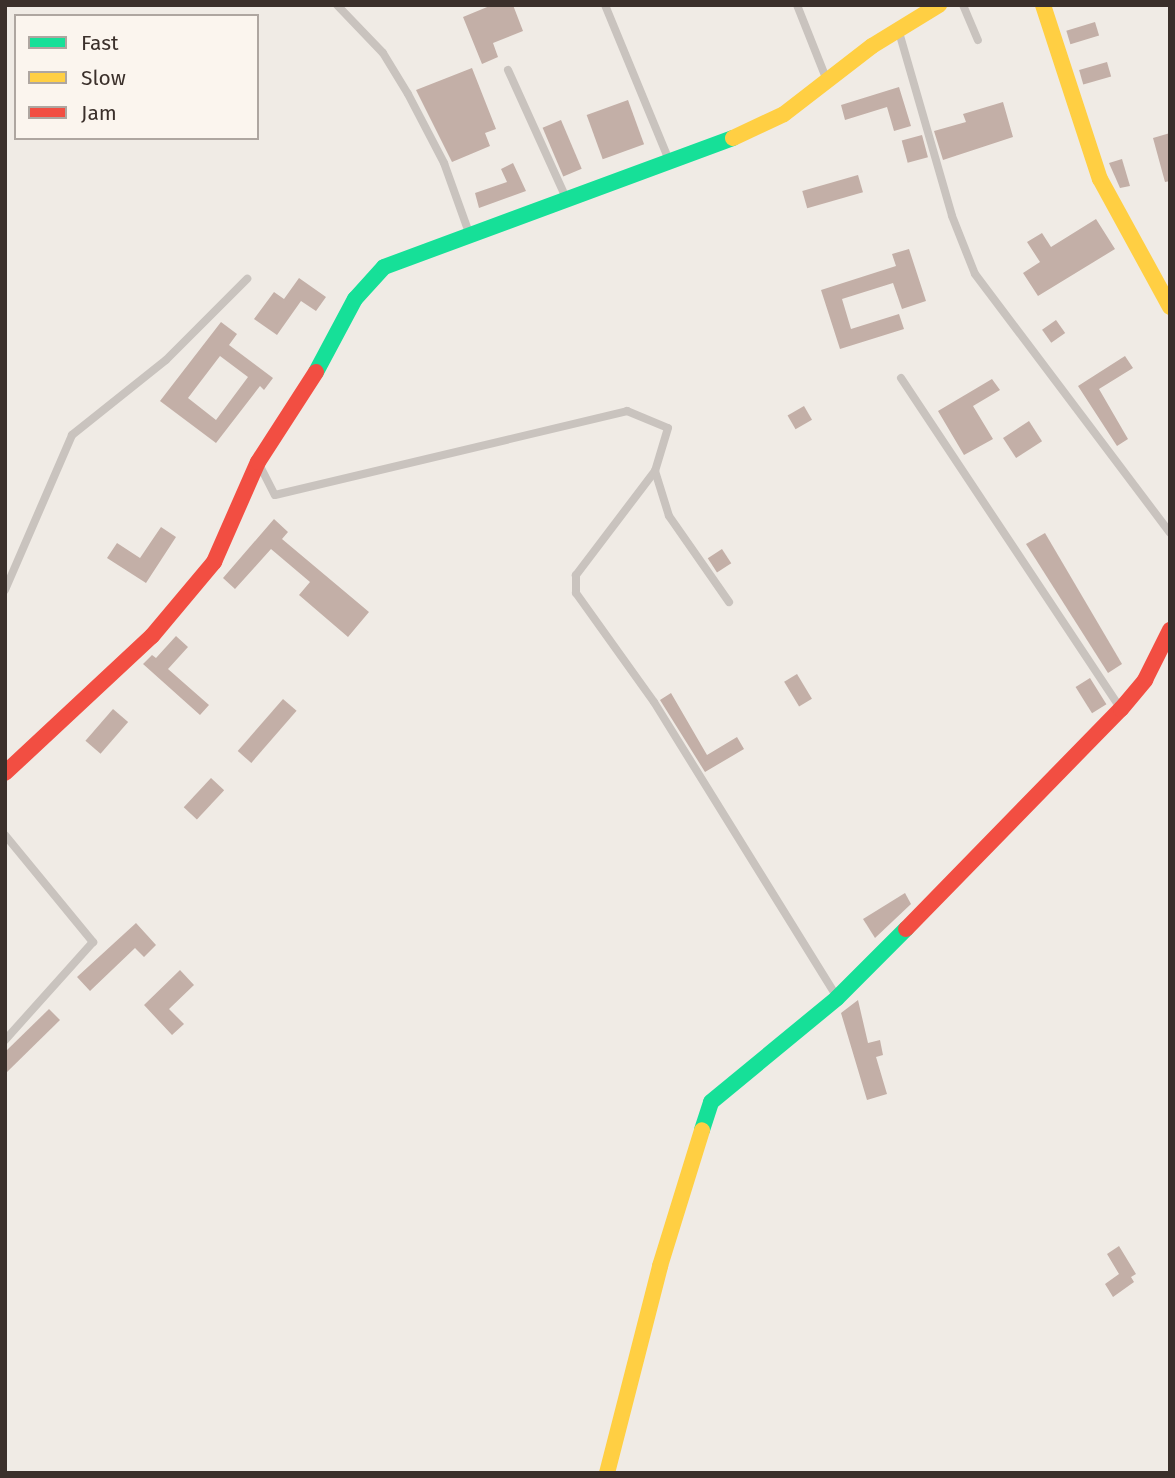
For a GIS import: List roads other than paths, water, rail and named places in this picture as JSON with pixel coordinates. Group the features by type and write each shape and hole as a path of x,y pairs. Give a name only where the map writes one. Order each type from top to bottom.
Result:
{"street":[{"path":"5,773 152,636 214,562 258,463 323,361 355,299 384,267 469,233 670,161 784,114 898,29 938,5"},
{"path":"1044,5 1100,179 1129,239 1170,307"},
{"path":"607,1473 660,1266 712,1102 837,998 1121,709 1145,680 1170,631"}],"lane":[{"path":"337,5 383,53 408,94 444,163 469,233"},
{"path":"605,5 670,161"},
{"path":"797,5 827,81"},
{"path":"963,5 978,40"},
{"path":"898,29 952,216 975,274 1170,533"},
{"path":"508,70 566,198"},
{"path":"5,590 72,435 166,360 247,279"},
{"path":"901,378 1121,709"},
{"path":"258,463 275,495 627,411 668,428 655,471 576,575 576,593 654,702 837,998"},
{"path":"655,471 669,516 729,602"},
{"path":"5,835 93,942 5,1040"}]}
